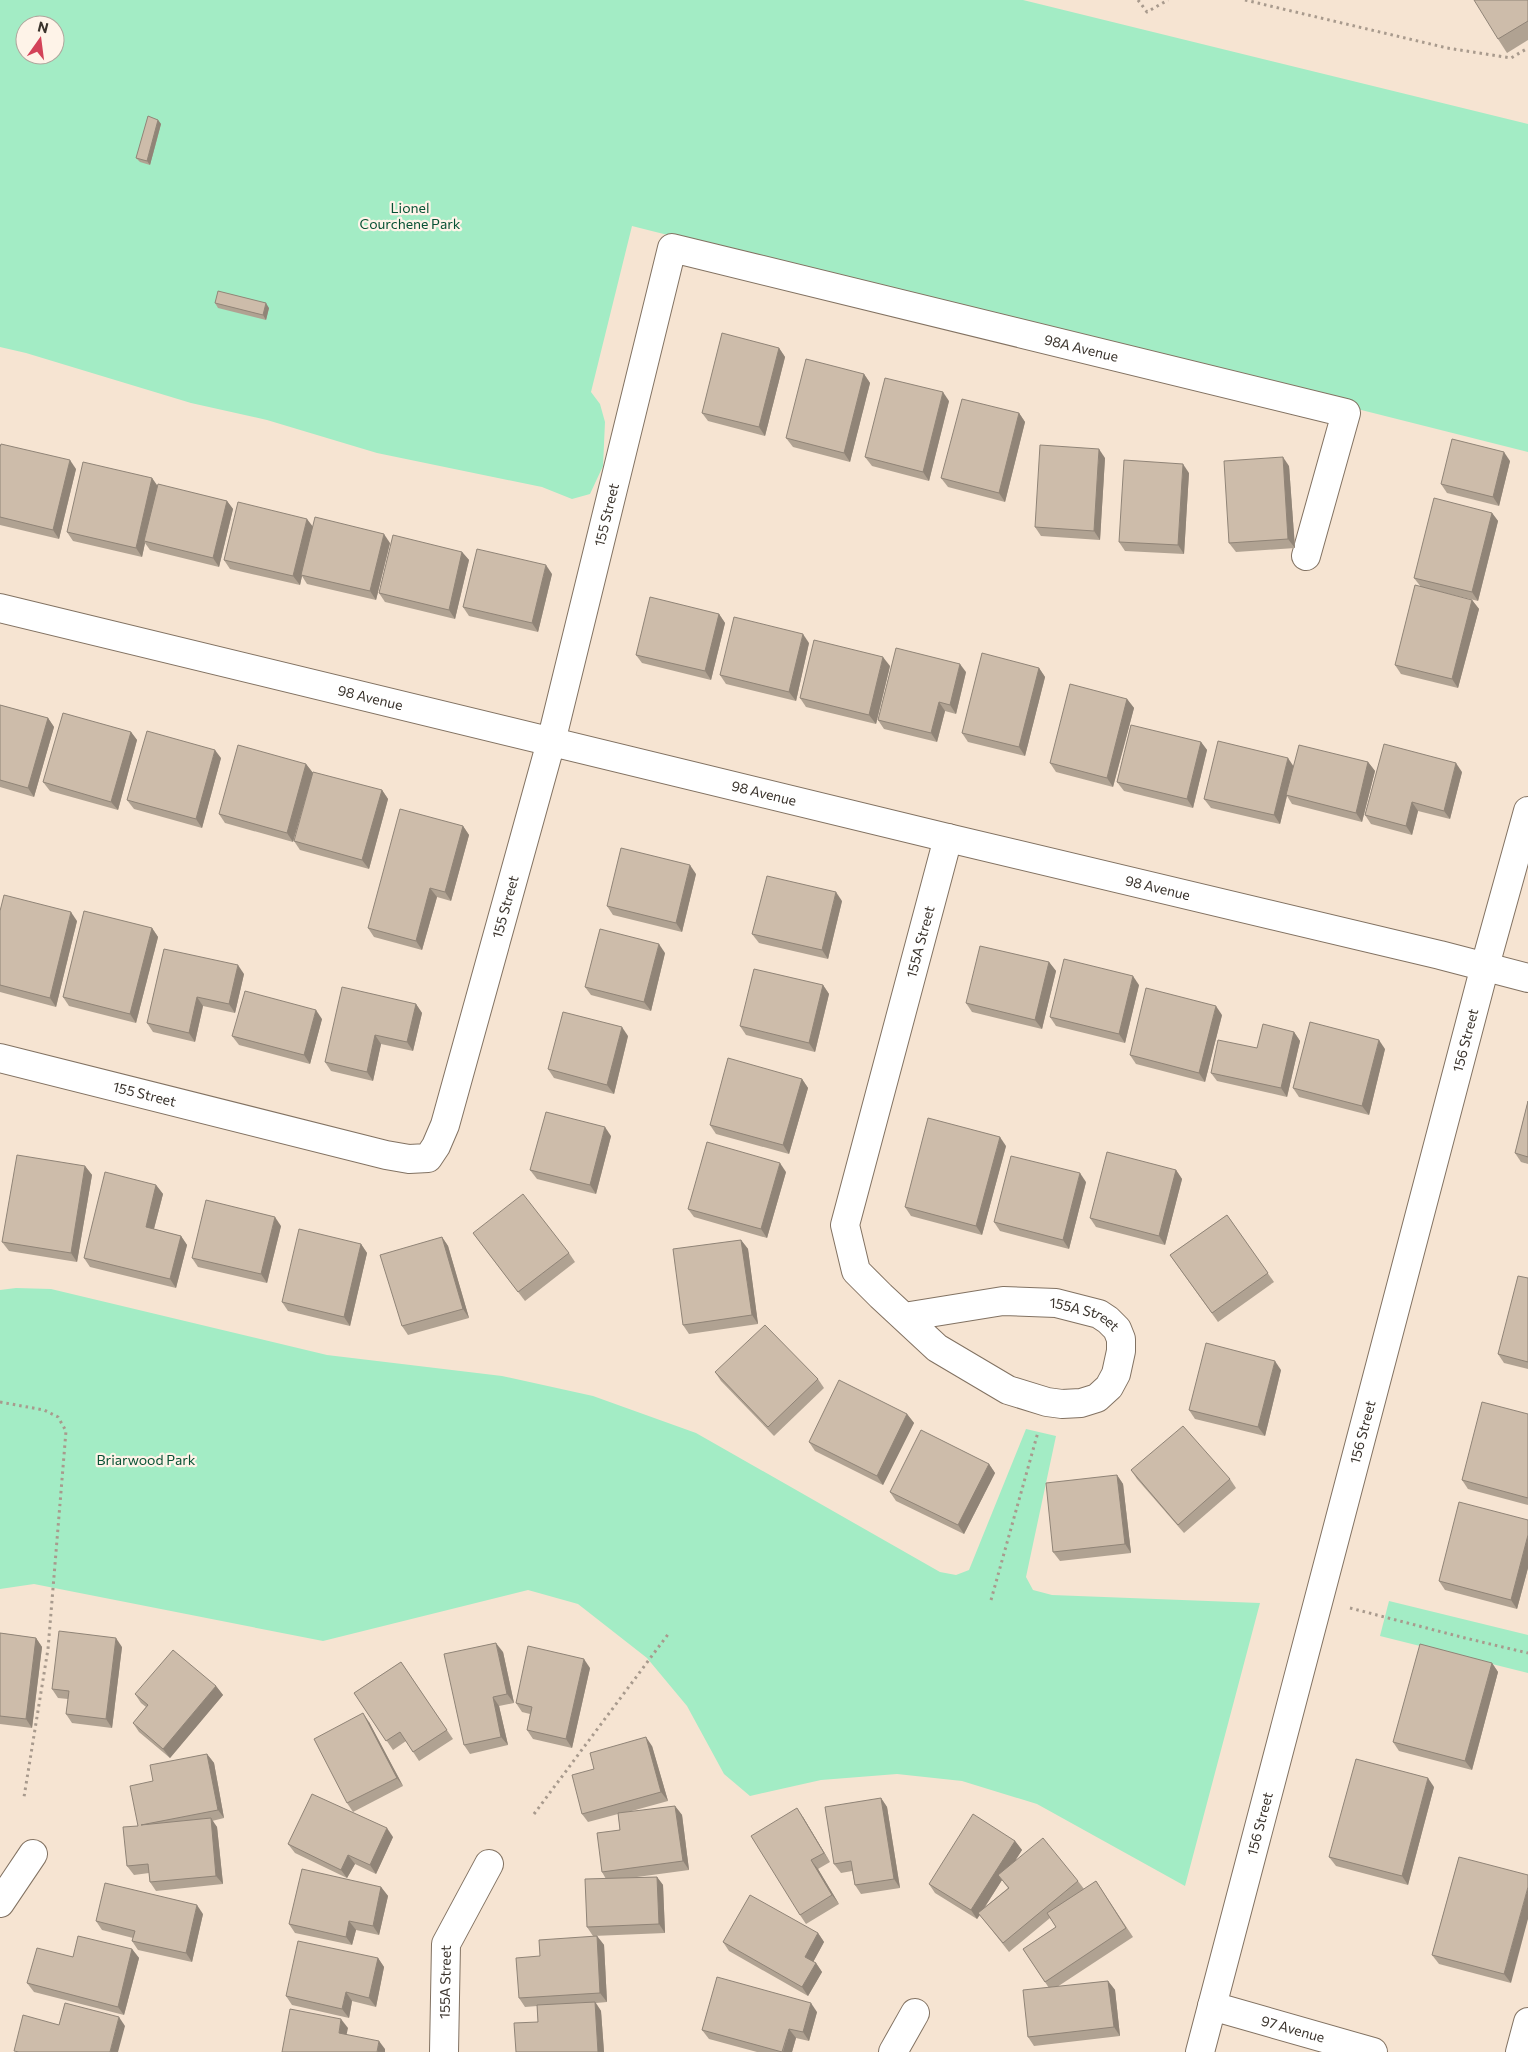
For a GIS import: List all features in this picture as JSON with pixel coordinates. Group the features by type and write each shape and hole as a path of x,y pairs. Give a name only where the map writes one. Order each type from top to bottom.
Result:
{"street":[{"name":"98A Avenue","path":"672,248 1346,413 1306,556"},
{"name":"155 Street","path":"8,1064 386,1155 409,1160 428,1158 436,1146 445,1125 551,742 672,248"},
{"name":"98 Avenue","path":"0,608 1485,966 1528,978"},
{"name":"156 Street","path":"1200,2052 1485,966 1528,811"},
{"name":"155A Street","path":"904,1317 1003,1301 1056,1303 1099,1314 1108,1320 1117,1329 1121,1340 1121,1352 1116,1374 1109,1387 1098,1398 1082,1403 1062,1404 1047,1402 1008,1390 937,1348 904,1317 856,1271 845,1225 948,838"},
{"path":"0,1903 33,1854"},
{"name":"155A Street","path":"444,2052 446,1944 489,1864"},
{"name":"97 Avenue","path":"1212,2006 1373,2052"},
{"path":"893,2052 915,2013"},
{"path":"1520,2052 1528,2022"}],"path":[{"path":"1138,0 1147,12 1168,0"},
{"path":"1245,0 1447,48 1510,58 1528,48"},
{"path":"0,1402 44,1410 58,1417 66,1431 48,1649 24,1797"},
{"path":"991,1600 1041,1424"},
{"path":"1349,1608 1528,1653"},
{"path":"534,1814 669,1632"}],"green space":[{"name":"Lionel Courchene Park","path":"0,0 1023,0 1528,124 1528,452 632,226 591,392 600,404 605,422 603,466 590,494 572,499 542,487 377,453 267,420 191,403 26,353 0,347"},
{"name":"Briarwood Park","path":"16,1288 51,1289 327,1355 502,1376 593,1396 696,1433 940,1572 956,1575 969,1570 1026,1429 1056,1436 1026,1577 1033,1590 1052,1595 1260,1603 1185,1886 1037,1804 962,1781 897,1774 821,1780 750,1796 724,1774 687,1706 647,1658 578,1604 528,1590 323,1641 34,1584 0,1589 0,1290"},
{"path":"1389,1601 1528,1635 1528,1673 1380,1636"}],"building":[{"path":"1474,0 1528,0 1528,21 1498,39"},
{"path":"148,116 158,120 147,161 136,158"},
{"path":"218,291 266,303 263,315 215,303"},
{"path":"722,333 779,348 759,427 702,413"},
{"path":"806,359 864,374 844,453 786,438"},
{"path":"885,378 943,392 923,472 865,457"},
{"path":"962,399 1019,413 999,493 941,478"},
{"path":"1452,439 1504,452 1493,497 1441,484"},
{"path":"1,444 70,460 53,530 0,517"},
{"path":"1040,445 1099,449 1094,531 1035,527"},
{"path":"1283,457 1288,539 1229,543 1224,461"},
{"path":"1124,460 1183,464 1178,545 1119,542"},
{"path":"83,462 152,478 136,548 67,532"},
{"path":"158,484 227,501 213,558 144,541"},
{"path":"1434,498 1492,513 1472,592 1414,578"},
{"path":"238,502 307,519 293,576 224,560"},
{"path":"315,517 384,534 370,591 301,575"},
{"path":"393,535 462,552 449,610 379,593"},
{"path":"477,549 546,565 532,623 463,607"},
{"path":"1415,585 1472,600 1452,679 1395,665"},
{"path":"650,597 719,614 705,671 636,655"},
{"path":"734,617 803,634 789,692 720,675"},
{"path":"814,640 883,657 869,715 800,698"},
{"path":"896,648 960,664 950,705 939,702 931,733 878,720"},
{"path":"982,653 1039,668 1019,747 962,733"},
{"path":"1070,684 1127,699 1107,778 1050,763"},
{"path":"0,705 48,718 28,788 0,780"},
{"path":"63,713 131,732 111,802 43,782"},
{"path":"1131,725 1201,742 1187,799 1117,782"},
{"path":"147,731 215,750 196,819 127,800"},
{"path":"1218,741 1288,758 1274,815 1204,799"},
{"path":"1384,744 1456,763 1444,811 1412,802 1406,826 1365,815"},
{"path":"238,745 306,764 287,833 219,814"},
{"path":"1299,745 1368,762 1356,813 1286,795"},
{"path":"313,772 382,790 362,860 294,841"},
{"path":"400,809 463,826 445,892 430,888 416,941 368,928"},
{"path":"621,848 690,865 676,923 607,906"},
{"path":"767,876 836,892 822,950 752,934"},
{"path":"4,895 71,912 50,998 0,985 0,911"},
{"path":"84,911 152,928 130,1014 63,997"},
{"path":"600,929 659,944 644,1002 585,987"},
{"path":"980,946 1049,962 1035,1020 966,1003"},
{"path":"164,949 238,965 229,1004 197,997 189,1033 147,1023"},
{"path":"1064,959 1133,976 1119,1034 1050,1017"},
{"path":"754,969 823,985 809,1043 740,1026"},
{"path":"342,987 416,1004 407,1042 375,1035 367,1072 325,1062"},
{"path":"1146,988 1216,1006 1199,1073 1130,1055"},
{"path":"245,991 316,1010 304,1055 232,1036"},
{"path":"563,1012 622,1027 607,1085 548,1069"},
{"path":"1310,1022 1379,1040 1362,1106 1293,1088"},
{"path":"1263,1024 1294,1032 1281,1088 1211,1073 1218,1040 1257,1048"},
{"path":"728,1058 802,1079 783,1145 710,1125"},
{"path":"1528,1101 1528,1157 1515,1153"},
{"path":"546,1112 605,1127 590,1185 530,1170"},
{"path":"928,1118 1000,1137 976,1226 905,1207"},
{"path":"707,1142 780,1163 761,1229 688,1209"},
{"path":"1107,1152 1176,1170 1159,1236 1090,1218"},
{"path":"17,1155 85,1166 71,1253 2,1242"},
{"path":"1011,1156 1080,1173 1063,1240 994,1222"},
{"path":"105,1172 156,1185 146,1227 181,1236 170,1279 84,1258"},
{"path":"523,1194 569,1253 518,1292 473,1233"},
{"path":"206,1200 275,1217 261,1274 192,1258"},
{"path":"1227,1215 1268,1273 1212,1313 1170,1255"},
{"path":"299,1229 361,1244 344,1317 282,1302"},
{"path":"442,1237 463,1309 402,1326 380,1255"},
{"path":"741,1240 752,1315 683,1325 673,1249"},
{"path":"1518,1276 1528,1278 1528,1362 1498,1354"},
{"path":"765,1325 818,1379 768,1427 715,1372"},
{"path":"1206,1343 1275,1361 1258,1427 1189,1410"},
{"path":"839,1380 907,1414 877,1476 809,1442"},
{"path":"1482,1402 1528,1414 1528,1498 1462,1480"},
{"path":"1183,1426 1230,1479 1178,1525 1131,1470"},
{"path":"921,1430 989,1464 958,1525 890,1492"},
{"path":"1117,1475 1125,1544 1053,1552 1046,1483"},
{"path":"1459,1502 1528,1520 1528,1535 1511,1600 1439,1581"},
{"path":"59,1631 116,1638 106,1719 66,1714 69,1691 52,1689"},
{"path":"0,1633 36,1638 26,1719 0,1716"},
{"path":"496,1643 507,1694 493,1697 501,1737 464,1745 444,1654"},
{"path":"1420,1644 1492,1663 1465,1761 1393,1742"},
{"path":"528,1646 584,1659 566,1739 527,1730 532,1707 516,1703"},
{"path":"173,1650 216,1686 163,1749 133,1723 148,1705 135,1694"},
{"path":"401,1662 447,1730 413,1752 400,1732 386,1741 354,1693"},
{"path":"363,1713 397,1778 347,1803 314,1739"},
{"path":"646,1737 661,1792 582,1814 572,1775 594,1769 590,1753"},
{"path":"207,1754 218,1810 141,1825 211,1818 216,1876 150,1882 148,1864 127,1866 123,1827 138,1826 130,1786 153,1781 150,1765"},
{"path":"1356,1759 1428,1778 1402,1876 1329,1857"},
{"path":"312,1794 387,1828 370,1865 348,1855 341,1870 288,1844"},
{"path":"881,1798 894,1879 855,1885 851,1861 834,1864 825,1807"},
{"path":"675,1806 683,1861 602,1872 597,1833 620,1830 618,1813"},
{"path":"797,1808 824,1853 811,1860 832,1895 800,1915 751,1836"},
{"path":"973,1814 1015,1841 971,1910 929,1884"},
{"path":"1043,1838 1078,1881 1003,1943 978,1913 1009,1888 998,1875"},
{"path":"1459,1857 1528,1875 1528,1887 1504,1974 1432,1955"},
{"path":"302,1869 381,1887 373,1926 349,1921 346,1937 289,1924"},
{"path":"657,1877 659,1924 587,1927 585,1879"},
{"path":"1096,1881 1126,1928 1045,1982 1023,1949 1056,1927 1047,1913"},
{"path":"105,1883 197,1905 186,1953 132,1941 135,1931 96,1921"},
{"path":"750,1895 818,1933 805,1957 816,1963 802,1987 723,1942"},
{"path":"78,1936 132,1949 118,2007 27,1983 37,1948 73,1957"},
{"path":"597,1936 600,1993 519,1998 516,1958 540,1956 539,1940"},
{"path":"298,1941 378,1958 369,1998 346,1992 342,2009 286,1996"},
{"path":"717,1977 811,2003 803,2032 789,2029 782,2052 702,2030"},
{"path":"1108,1981 1114,2027 1028,2037 1023,1990"},
{"path":"595,2002 598,2052 516,2052 514,2023 538,2022 537,2005"},
{"path":"65,2003 119,2017 110,2052 14,2051 23,2015 59,2025"},
{"path":"290,2009 341,2019 339,2033 379,2041 377,2052 282,2052"}]}
